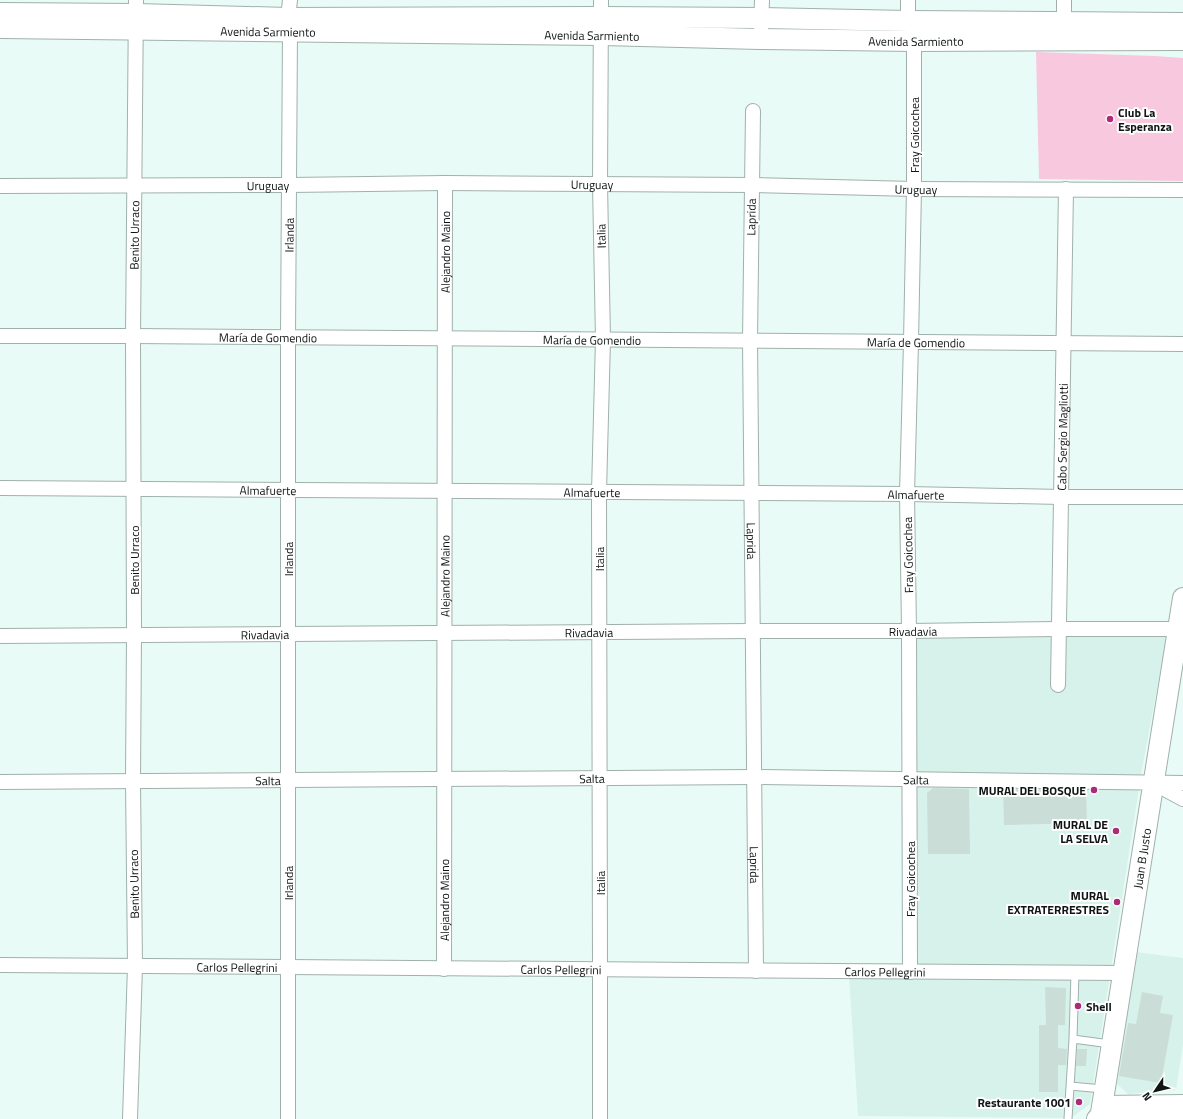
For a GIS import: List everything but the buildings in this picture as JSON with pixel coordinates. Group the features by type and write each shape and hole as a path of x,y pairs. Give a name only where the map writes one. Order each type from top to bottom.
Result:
{"main road":[{"name":"Avenida Sarmiento","path":"0,13 289,17 601,18 761,9 908,21 1183,23"},
{"name":"Avenida Sarmiento","path":"0,28 137,15"},
{"name":"Avenida Sarmiento","path":"601,18 760,39 914,41 1183,40"},
{"name":"Juan B Justo","path":"1101,1110 1183,598"},
{"path":"1101,1110 1183,1117"}],"street":[{"path":"908,0 908,21"},
{"path":"1064,0 1064,22"},
{"path":"760,39 761,9"},
{"name":"Benito Urraco","path":"130,1119 135,966 133,782 133,336 137,15"},
{"name":"Irlanda","path":"288,1119 289,17"},
{"name":"Italia","path":"600,1119 599,492 603,339 600,184 601,18"},
{"name":"Fray Goicochea","path":"910,972 909,631 906,494 914,189 914,41"},
{"name":"Laprida","path":"753,111 750,340 756,971"},
{"name":"Uruguay","path":"0,186 445,183 752,185 914,189 1183,190"},
{"name":"Alejandro Maino","path":"444,969 445,183"},
{"name":"Cabo Sergio Magliotti","path":"1058,685 1066,190"},
{"name":"María de Gomendio","path":"0,336 1183,344"},
{"name":"Almafuerte","path":"0,488 1183,497"},
{"name":"Rivadavia","path":"0,636 288,633 1178,629"},
{"name":"Salta","path":"0,782 754,777 1183,783"},
{"path":"1153,783 1183,799"},
{"name":"Carlos Pellegrini","path":"0,965 1122,973"},
{"path":"1101,1110 1183,1102"}],"lane":[{"path":"1068,1119 1075,973"},
{"path":"1073,1039 1112,1044"},
{"path":"1070,1086 1101,1110"}],"shaded area":[{"name":"Club La Esperanza","path":"1036,52 1183,58 1183,181 1039,179"},
{"path":"913,635 1167,636 1142,769 1090,1104 1071,1118 858,1116 849,976 915,978"},
{"path":"1135,952 1183,958 1183,1044 1176,1090 1128,1094 1114,1081"}],"place":[{"name":"Club La Esperanza","path":"1110,119"},
{"name":"MURAL DEL BOSQUE","path":"1094,790"},
{"name":"MURAL DE LA SELVA","path":"1116,831"},
{"name":"MURAL EXTRATERRESTRES","path":"1117,902"},
{"name":"Shell","path":"1078,1006"},
{"name":"Restaurante 1001","path":"1079,1102"}]}
